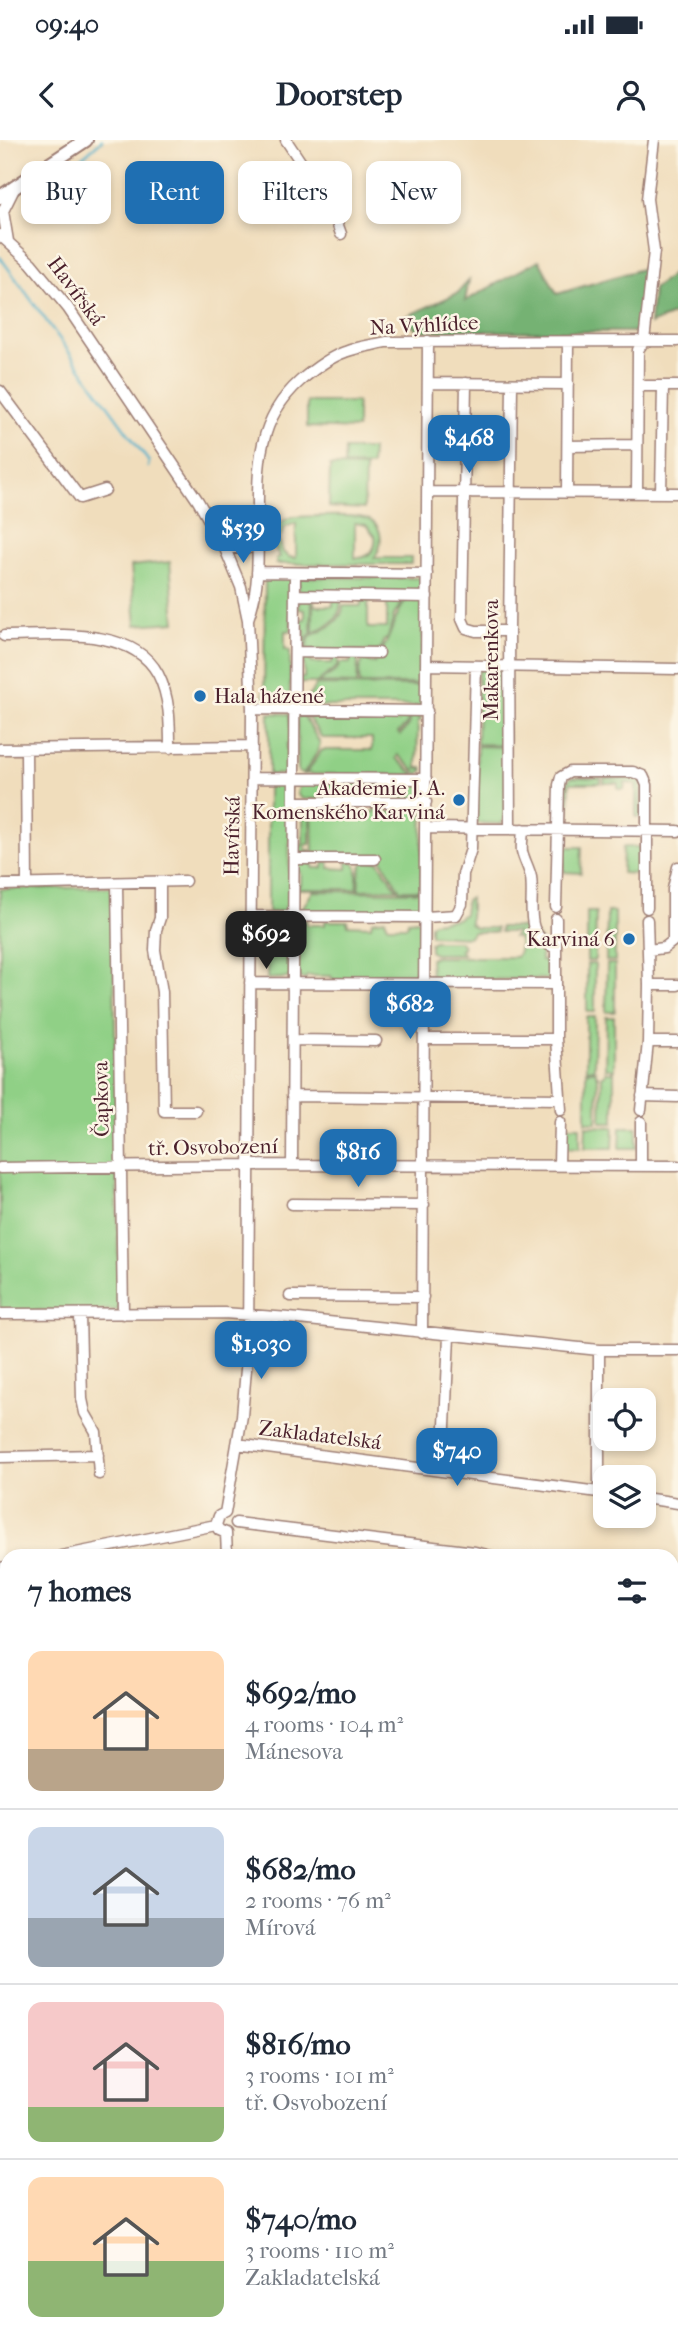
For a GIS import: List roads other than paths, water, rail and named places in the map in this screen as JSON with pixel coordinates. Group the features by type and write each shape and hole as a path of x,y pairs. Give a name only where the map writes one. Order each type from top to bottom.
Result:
{"main road":[{"path":"7,191 86,140"}],"street":[{"path":"286,140 332,209 341,234"},
{"path":"637,492 638,350 644,341 654,251 648,199 654,140"},
{"path":"4,238 3,211 8,198 7,191"},
{"name":"Havířská","path":"4,238 49,283 68,308 198,501 224,546 241,587 248,620 252,709 248,1315 246,1382 225,1513"},
{"path":"422,1333 428,341"},
{"name":"Na Vyhlídce","path":"248,620 256,598 260,457 270,421 284,395 317,367 345,352 386,342 678,341"},
{"path":"567,492 568,342"},
{"path":"428,383 568,384"},
{"path":"466,383 462,619 466,628 476,631 509,631"},
{"name":"Makarenkova","path":"510,828 512,384"},
{"path":"638,386 678,386"},
{"path":"661,493 663,386"},
{"path":"0,391 80,498 105,490"},
{"path":"568,446 637,445"},
{"path":"428,492 678,493"},
{"path":"224,546 245,550 258,545"},
{"path":"257,572 427,574"},
{"path":"292,1165 295,573"},
{"path":"295,595 427,597"},
{"path":"4,636 85,636 121,643 148,658 159,676 166,697 170,718 170,748"},
{"path":"295,652 379,653"},
{"path":"427,664 678,669"},
{"path":"251,916 426,917 456,915 460,911 463,874 471,849 473,827 476,666"},
{"path":"252,709 427,711"},
{"path":"0,749 252,746"},
{"path":"26,749 27,885"},
{"path":"556,907 559,780 566,773 633,772 639,773 646,780 647,908"},
{"path":"252,778 426,779"},
{"path":"294,802 426,802"},
{"path":"426,828 678,831"},
{"path":"523,829 522,849 530,876 531,922 536,935 545,944 556,948"},
{"path":"294,859 375,859"},
{"path":"648,950 664,948 675,941 673,889 678,867"},
{"path":"0,885 185,881"},
{"path":"160,882 160,918 155,950 162,992 164,1111 197,1111"},
{"name":"Čapkova","path":"117,883 123,1314"},
{"path":"292,1096 425,1097 560,1105 556,1039 556,919"},
{"path":"641,1110 648,1042 647,920"},
{"path":"250,983 556,984"},
{"path":"649,985 678,985"},
{"path":"425,1039 556,1039"},
{"path":"293,1040 376,1041"},
{"path":"648,1042 678,1042"},
{"path":"642,1096 678,1097"},
{"path":"559,1164 561,1122"},
{"path":"640,1166 641,1122"},
{"name":"tř. Osvobození","path":"0,1168 559,1164 678,1166"},
{"path":"292,1205 424,1205"},
{"path":"290,1296 423,1297"},
{"path":"0,1314 224,1313 600,1350 678,1350"},
{"path":"80,1314 82,1399 85,1413 96,1432 99,1474"},
{"path":"443,1471 449,1336"},
{"path":"600,1350 602,1465"},
{"name":"Zakladatelská","path":"237,1444 593,1491"},
{"path":"0,1457 98,1455"},
{"path":"656,1500 678,1503"},
{"path":"225,1513 234,1517 236,1523 234,1530 226,1533 216,1525 217,1518 225,1513"},
{"path":"236,1523 450,1549"},
{"path":"96,1549 216,1525"},
{"path":"226,1533 227,1549"}],"waterway":[{"path":"78,161 102,140"},
{"path":"0,257 149,462 148,467"}],"place":[{"name":"Hala házené","path":"200,696"},
{"name":"Akademie J. A. Komenského Karviná","path":"459,800"},
{"name":"Karviná 6","path":"629,939"}]}
